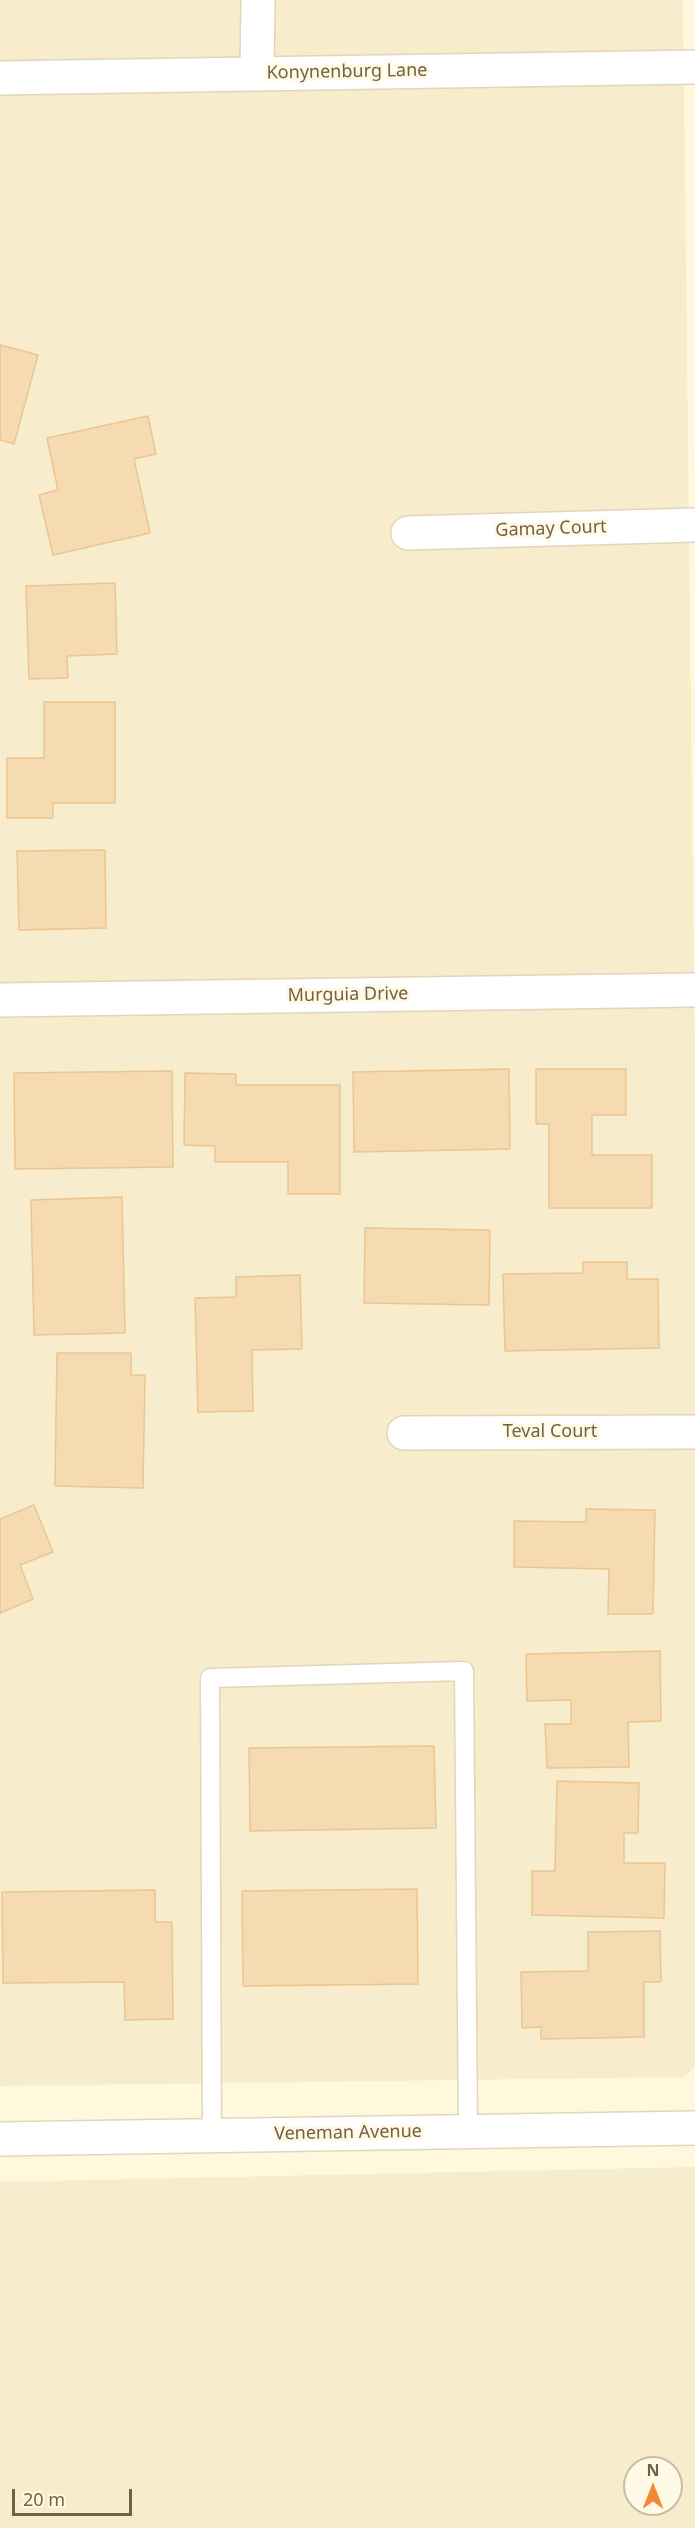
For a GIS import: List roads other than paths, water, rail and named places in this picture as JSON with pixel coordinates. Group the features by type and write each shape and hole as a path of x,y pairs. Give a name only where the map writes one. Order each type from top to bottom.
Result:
{"street":[{"path":"257,73 258,0"},
{"name":"Konynenburg Lane","path":"0,78 695,67"},
{"name":"Gamay Court","path":"408,532 695,525"},
{"name":"Murguia Drive","path":"0,1000 695,990"},
{"name":"Teval Court","path":"404,1433 695,1432"},
{"name":"Veneman Avenue","path":"0,2139 695,2128"}],"lane":[{"path":"212,2135 210,1678 464,1671 468,2132"}]}
